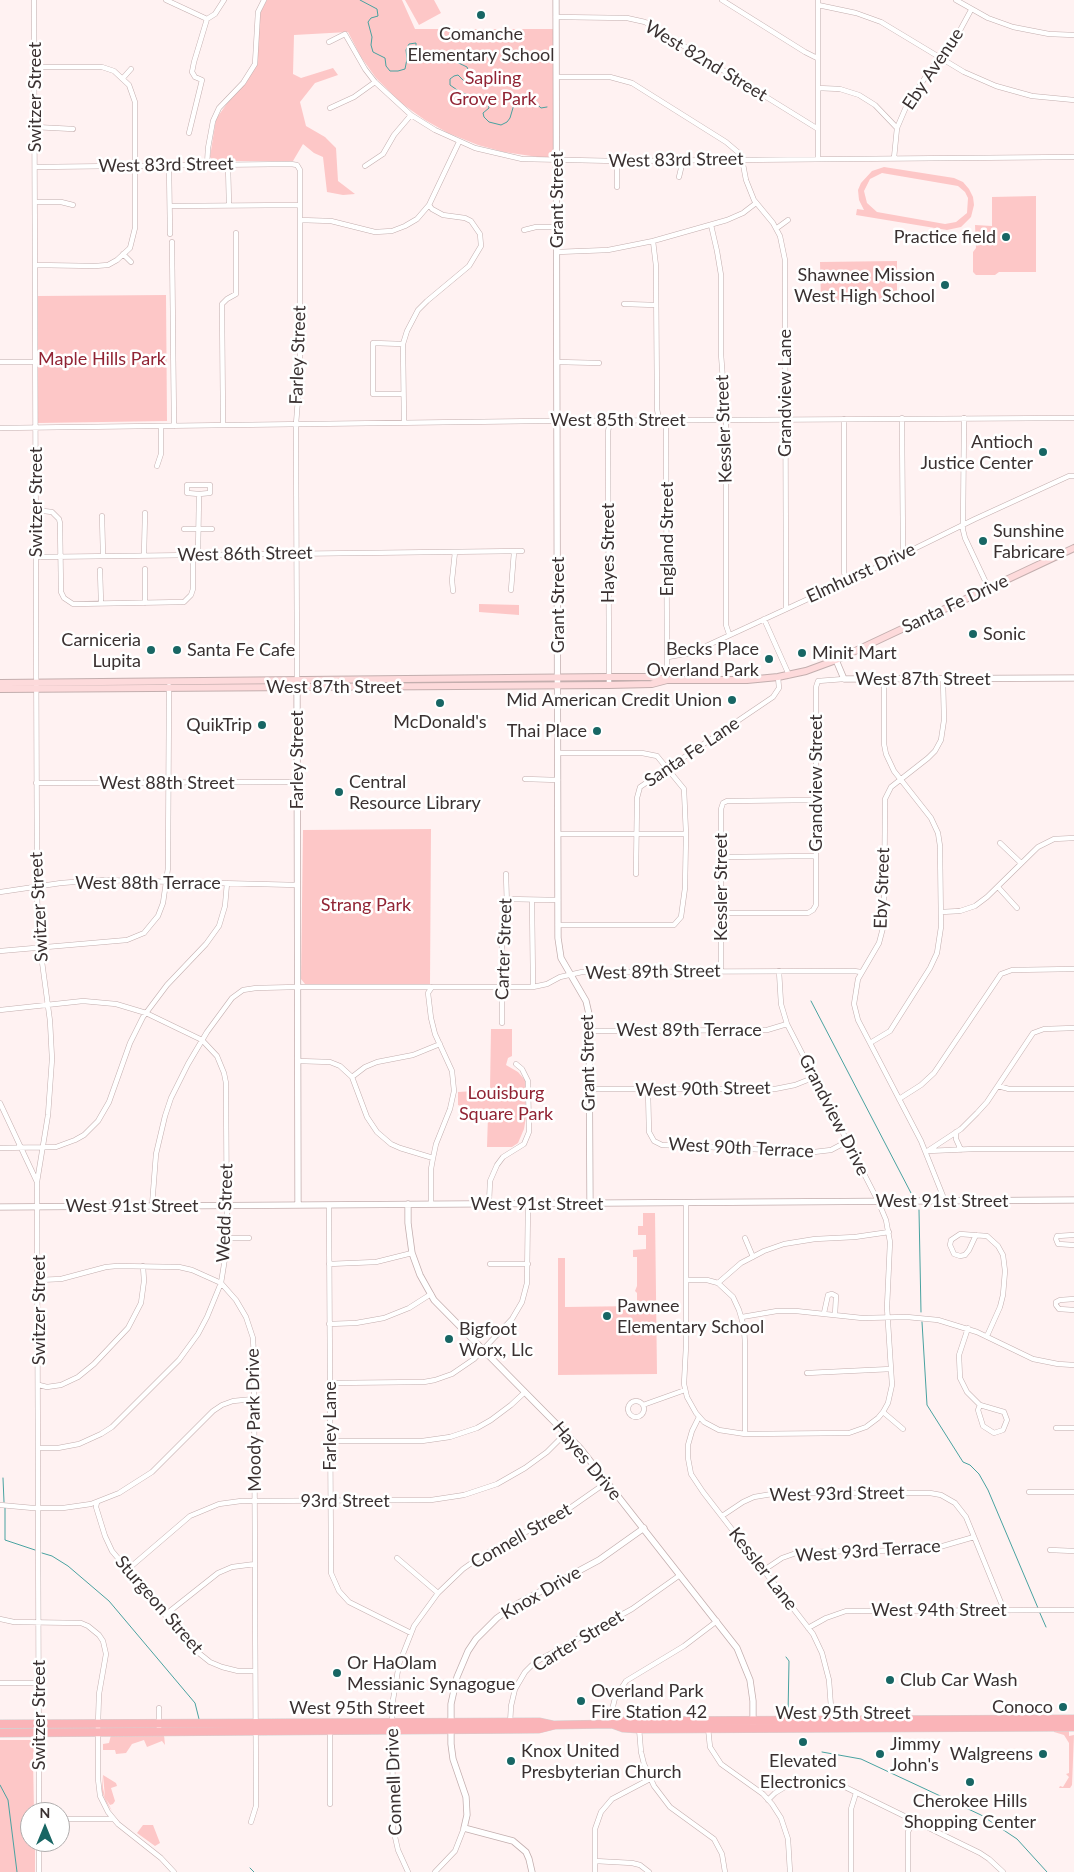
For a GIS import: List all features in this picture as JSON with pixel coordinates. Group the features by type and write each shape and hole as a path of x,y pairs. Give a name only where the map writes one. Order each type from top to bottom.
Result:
{"main road":[{"name":"Santa Fe Drive","path":"836,660 1074,548"},
{"name":"West 87th Street","path":"0,682 36,685 169,685 609,677 650,677 667,680 748,680 789,675 836,660"},
{"name":"West 87th Street","path":"297,683 609,685 652,684 667,680"},
{"name":"West 87th Street","path":"0,688 36,685"},
{"name":"West 95th Street","path":"832,1724 1074,1719"},
{"name":"West 95th Street","path":"0,1724 38,1724 98,1728"},
{"name":"West 95th Street","path":"0,1733 159,1727 510,1726 539,1729 555,1725 612,1724 623,1728 638,1725 753,1724 1074,1726"}],"street":[{"name":"Switzer Street","path":"34,0 37,887 39,947 51,1035 48,1114 37,1182 39,1280 38,1802"},
{"path":"166,0 207,19"},
{"path":"189,133 202,80 194,77 192,72 207,19 215,14 224,0"},
{"path":"207,165 208,148 219,108 243,83 255,64 258,12 264,0"},
{"name":"Grant Street","path":"556,0 558,925 559,953 588,1006 590,1203"},
{"path":"722,0 817,58"},
{"path":"956,0 971,10 1013,27 1049,34 1074,35"},
{"path":"818,158 818,3 856,12 880,22 964,72 996,86 1032,96 1074,100"},
{"name":"Eby Avenue","path":"894,158 897,128 911,98 958,34 971,10"},
{"name":"West 82nd Street","path":"556,17 626,18 645,22 818,129"},
{"name":"West 83rd Street","path":"329,42 344,34 375,82 411,114 435,130 459,142 504,156 531,160 617,161 1074,157"},
{"path":"35,67 102,66 114,71 123,78 131,89 135,102 135,228 132,242 117,260 102,266 35,265"},
{"path":"123,78 131,69"},
{"path":"557,77 610,77 632,83 726,142 742,159"},
{"path":"330,108 354,97 375,82"},
{"path":"818,88 840,89 859,95 875,105 897,128"},
{"path":"365,166 384,154 394,135 411,114"},
{"path":"35,127 73,128"},
{"path":"300,220 331,221 361,230 384,232 397,230 422,214 429,205 459,142"},
{"name":"Grandview Lane","path":"742,159 746,180 756,203 777,228 785,260 786,609"},
{"path":"679,177 682,160"},
{"path":"617,161 617,187"},
{"name":"West 83rd Street","path":"35,167 291,164 297,166"},
{"path":"169,165 170,234"},
{"path":"228,165 229,205"},
{"name":"Farley Street","path":"297,166 300,170 300,374 296,424 298,1205"},
{"path":"35,202 61,202 73,205"},
{"path":"557,252 608,250 653,240 735,217 756,203"},
{"path":"170,206 300,204"},
{"path":"404,423 403,344 407,330 419,310 436,292 469,266 480,246 480,234 471,221 465,218 442,214 432,209 429,205"},
{"path":"777,228 788,220"},
{"name":"Kessler Street","path":"711,225 720,265 721,354 726,420 726,625 729,634"},
{"path":"524,230 557,228"},
{"path":"223,424 222,304 227,298 236,294 236,233"},
{"path":"653,240 656,259 657,409 659,420"},
{"path":"172,242 174,426"},
{"path":"123,254 131,262"},
{"path":"624,304 656,305"},
{"path":"403,344 373,343 374,394 403,394"},
{"path":"0,362 36,362"},
{"path":"557,362 599,363"},
{"path":"902,418 903,554"},
{"path":"964,418 965,538 990,589"},
{"name":"West 85th Street","path":"0,428 610,420 1074,418"},
{"path":"844,419 844,552 846,582"},
{"name":"Hayes Street","path":"609,685 608,432 610,420"},
{"name":"England Street","path":"666,420 668,657"},
{"path":"157,466 161,454 161,426"},
{"name":"Elmhurst Drive","path":"668,657 691,653 1069,476 1074,476"},
{"path":"210,484 210,493 199,494 187,493 187,485 210,484"},
{"path":"36,510 52,512 59,519 61,592 64,598 73,604 179,603 188,600 193,589 199,494"},
{"path":"144,555 145,513"},
{"path":"102,516 102,555"},
{"path":"184,529 212,529"},
{"name":"West 86th Street","path":"36,557 522,551"},
{"path":"453,591 452,580 455,552"},
{"path":"511,590 514,552"},
{"path":"145,569 145,603"},
{"path":"100,570 101,603"},
{"path":"764,619 789,675"},
{"path":"667,680 668,657"},
{"name":"West 87th Street","path":"836,660 844,679 1074,678"},
{"name":"Santa Fe Lane","path":"636,874 638,792 644,784 774,697 779,688 778,677"},
{"name":"Grandview Street","path":"721,913 808,912 813,910 816,905 816,687 818,681 844,679"},
{"name":"Eby Street","path":"943,679 944,720 941,740 935,751 900,780 887,794 884,806 884,916 882,934 875,951 861,972 856,987 854,1004 858,1020 926,1152 945,1201"},
{"path":"870,1043 890,1031 930,968 940,939 940,846 938,833 931,818 900,780 890,763 885,749 884,680"},
{"path":"0,951 120,942 136,937 150,927 158,916 163,903 168,868 169,685"},
{"path":"558,753 652,754 656,756 684,789 686,834 685,888 681,917 674,925 558,925"},
{"path":"526,778 558,780"},
{"name":"West 88th Street","path":"36,783 297,782"},
{"name":"Kessler Street","path":"721,971 721,809 723,803 727,801 816,800"},
{"path":"558,834 686,834"},
{"path":"941,912 960,911 975,906 998,887 1038,846 1054,839 1074,838"},
{"path":"1000,843 1021,863"},
{"path":"721,857 816,856"},
{"name":"Carter Street","path":"502,1023 502,925 507,907 506,874"},
{"name":"West 88th Terrace","path":"0,892 100,880 297,885"},
{"path":"0,1148 56,1147 84,1135 98,1121 109,1102 130,1043 146,1013 167,985 212,937 222,917 227,883"},
{"path":"998,887 1017,908"},
{"path":"506,899 558,900"},
{"path":"532,900 533,986"},
{"path":"899,1099 934,1073 1001,974 1012,970 1074,969"},
{"name":"Grandview Drive","path":"780,971 781,1004 787,1024 878,1202 889,1232 890,1253 887,1291 892,1390 883,1412"},
{"name":"West 89th Street","path":"152,1206 156,1154 165,1116 180,1078 202,1040 232,998 243,990 297,987 533,986 547,984 560,977 582,972 861,972"},
{"path":"431,1204 431,1169 433,1158 436,1144 450,1109 454,1091 452,1071 430,1018 428,993 432,987"},
{"path":"0,1010 70,1001 98,1002 146,1013 202,1040"},
{"name":"West 89th Terrace","path":"589,1031 766,1030 787,1024"},
{"path":"926,1152 956,1132 977,1113 998,1086 1033,1033 1044,1028 1074,1028"},
{"name":"Wedd Street","path":"39,1448 58,1448 79,1444 101,1434 122,1419 165,1376 188,1349 207,1317 221,1283 227,1238 226,1083 217,1056 202,1040"},
{"path":"352,1077 365,1067 377,1062 413,1055 440,1044"},
{"path":"298,1061 330,1062 340,1066 352,1077 367,1117 376,1132 391,1144 433,1158"},
{"path":"489,1204 490,1181 497,1165 504,1157 524,1144 529,1132 528,1081 516,1064"},
{"name":"West 90th Street","path":"589,1089 775,1088 815,1077"},
{"path":"998,1086 1009,1090 1074,1089"},
{"name":"West 90th Terrace","path":"648,1090 649,1132 654,1141 662,1145 814,1152 830,1150 848,1141"},
{"path":"0,1103 37,1182"},
{"path":"956,1132 956,1140 961,1150"},
{"path":"926,1152 1074,1149"},
{"name":"West 91st Street","path":"0,1207 1074,1200"},
{"path":"686,1203 685,1390 689,1402 699,1417 719,1430 745,1434 849,1432 866,1427 883,1412 903,1429"},
{"name":"Hayes Drive","path":"408,1204 408,1223 412,1254 420,1275 431,1294 441,1308 566,1433 717,1621 737,1648 747,1668 752,1690 753,1724"},
{"path":"330,1383 424,1382 435,1380 460,1370 483,1350 507,1325 520,1307 526,1289 528,1204"},
{"name":"Farley Lane","path":"329,1205 330,1565 335,1585 343,1596 353,1604 411,1633"},
{"path":"718,1283 732,1270 753,1256 768,1249 798,1241 855,1238 889,1232"},
{"path":"976,1235 965,1255 954,1254 951,1250 951,1240 954,1236 960,1234 976,1235 987,1236 1001,1251 1004,1264 1004,1295 987,1336"},
{"path":"1074,1234 1057,1236 1056,1239 1058,1244 1074,1245"},
{"path":"227,1238 248,1238"},
{"path":"745,1238 753,1256"},
{"path":"329,1264 376,1262 412,1254"},
{"path":"490,1264 528,1264"},
{"path":"39,1385 46,1387 61,1385 78,1377 94,1364 128,1328 141,1303 144,1281 143,1266"},
{"name":"Moody Park Drive","path":"39,1280 61,1279 106,1268 179,1267 192,1270 221,1283 241,1308 250,1328 254,1348 256,1727 256,1806 251,1822"},
{"path":"686,1280 708,1280 718,1283 733,1297 742,1317 745,1344 745,1434"},
{"path":"329,1324 356,1323 384,1318 410,1308 431,1294"},
{"path":"824,1313 828,1295 832,1294 836,1296 835,1315"},
{"path":"1074,1299 1056,1302 1059,1309 1074,1310"},
{"path":"742,1317 782,1311 824,1313 862,1318 931,1319 968,1328 1033,1358 1058,1364 1074,1365"},
{"path":"968,1328 961,1348 958,1370 960,1378 967,1392 980,1405 1004,1412 1007,1420 1003,1430 994,1433 983,1426 978,1410 980,1405"},
{"path":"807,1373 891,1369"},
{"path":"643,1405 685,1390"},
{"path":"330,1441 422,1441 450,1437 477,1428 491,1420 525,1392"},
{"path":"0,1505 63,1508 97,1502 132,1486 152,1472 213,1411 222,1405 233,1401 254,1399"},
{"name":"Kessler Lane","path":"699,1417 688,1445 689,1466 695,1482 815,1639 826,1666 831,1695 832,1724"},
{"path":"1056,1428 1074,1428"},
{"name":"93rd Street","path":"127,1570 180,1524 203,1509 228,1502 431,1500 464,1495 497,1484 525,1468 547,1452 566,1433"},
{"name":"Connell Street","path":"411,1633 421,1614 438,1593 473,1562 567,1510 607,1482"},
{"name":"West 93rd Street","path":"722,1516 743,1502 778,1493 930,1492 941,1495 955,1503 963,1511 974,1538"},
{"path":"1029,1492 1074,1492"},
{"name":"Sturgeon Street","path":"97,1502 96,1507 107,1542 112,1551 195,1650 210,1662 230,1669 255,1671"},
{"name":"Knox Drive","path":"436,1872 455,1851 467,1815 466,1797 453,1759 451,1704 456,1677 468,1651 486,1628 509,1609 598,1560 644,1528"},
{"path":"974,1538 1004,1610"},
{"name":"West 93rd Terrace","path":"764,1570 782,1558 800,1552 929,1550 974,1538"},
{"path":"1050,1550 1074,1551"},
{"path":"397,1558 438,1593"},
{"path":"165,1615 207,1579 232,1567 255,1564"},
{"name":"Carter Street","path":"510,1726 510,1706 515,1689 525,1672 541,1659 632,1608 680,1575"},
{"name":"West 94th Street","path":"808,1628 826,1618 846,1611 1074,1610"},
{"path":"0,1619 14,1622 80,1624 93,1630 103,1641 106,1659 99,1694 98,1728 99,1790 102,1802 112,1819 122,1829 161,1858 174,1872"},
{"path":"612,1724 615,1698 626,1682 684,1646 717,1621"},
{"name":"Connell Drive","path":"408,1872 398,1850 392,1828 392,1726 396,1676 404,1648 411,1633"},
{"path":"0,1683 39,1683"},
{"path":"159,1708 159,1727"},
{"path":"638,1725 641,1752 650,1779 670,1806 714,1840 722,1854 725,1872"},
{"path":"707,1725 710,1747 721,1764 753,1786 768,1800 781,1818 786,1829 790,1851 790,1872"},
{"path":"330,1727 330,1804"},
{"path":"595,1872 595,1830 601,1812 612,1799 650,1779"},
{"path":"768,1800 785,1786 803,1782 832,1783 962,1844 989,1859 1004,1872"},
{"path":"851,1872 851,1809 856,1793"},
{"path":"70,1819 112,1819"},
{"path":"908,1872 908,1832 913,1821"},
{"path":"464,1828 513,1841 526,1852 532,1872"},
{"path":"38,1852 39,1872"},
{"path":"595,1861 632,1863 640,1865 649,1872"}],"green space":[{"name":"Sapling Grove Park","path":"267,0 402,0 415,29 554,29 554,155 538,157 504,152 478,145 448,133 425,120 401,103 376,78 361,57 348,32 294,35 293,74 301,78 333,68 338,75 315,83 300,102 306,126 325,137 336,148 338,181 355,194 343,195 327,192 323,157 314,153 303,144 293,161 213,161 210,157 216,119 228,102 246,83 257,63 260,13"},
{"path":"405,0 434,0 441,13 419,25"},
{"path":"884,167 954,178 963,182 973,197 974,205 971,217 961,227 947,230 856,215 857,209 864,210 859,200 858,190 861,183 872,171","holes":["882,173 958,186 965,192 968,198 967,213 956,222 945,224 877,212 867,203 864,191 870,179"]},
{"name":"Practice field","path":"1036,196 1036,272 999,272 995,275 976,275 973,272 973,252 976,248 975,225 992,226 992,197"},
{"path":"897,261 897,298 821,301 820,262"},
{"name":"Maple Hills Park","path":"166,295 167,421 38,423 38,296"},
{"path":"479,604 519,605 519,615 479,612"},
{"name":"Strang Park","path":"431,829 430,984 305,984 301,979 303,830"},
{"name":"Louisburg Square Park","path":"491,1029 512,1029 512,1056 508,1058 506,1065 518,1072 525,1080 526,1117 524,1129 518,1143 512,1147 487,1147 488,1115 458,1105 458,1092 490,1090"},
{"path":"643,1213 655,1213 657,1374 558,1375 558,1258 565,1258 565,1307 637,1306 637,1293 635,1291 637,1286 637,1257 633,1257 633,1250 646,1249 646,1235 638,1235 638,1226 643,1226"},
{"path":"1054,1730 1069,1730 1069,1736 1074,1735 1072,1785 1070,1788 1059,1788 1060,1786 1063,1787 1069,1777 1066,1774 1069,1773 1069,1743 1064,1735 1054,1732"},
{"path":"111,1735 164,1735 165,1745 162,1741 147,1747 144,1740 132,1744 126,1753 116,1754 115,1750 103,1750 103,1744 109,1743"},
{"path":"0,1740 33,1740 34,1802 20,1802 20,1852 35,1852 35,1872 0,1872"},
{"path":"102,1775 105,1797 103,1775 116,1783 117,1786 111,1788 115,1801 113,1804 110,1805 106,1799 112,1811 102,1792"},
{"path":"143,1825 153,1825 160,1843 155,1846 137,1833"}],"waterway":[{"path":"360,0 377,9 378,16 371,18 368,22 372,37 371,45 373,52 385,58 386,66 390,71 405,69 406,50 409,44 416,43 416,55 420,57 428,55 434,59 448,58 467,67 469,72 468,80 465,82 458,75 454,76 450,79 450,85 460,92 488,103 489,108 483,113 489,122 501,125 507,122 515,101 522,98 530,98 541,108 547,107"},
{"path":"811,1001 911,1193"},
{"path":"919,1210 921,1312"},
{"path":"922,1322 927,1405 963,1462 970,1465 979,1474 988,1490 1038,1608"},
{"path":"3,1478 4,1502"},
{"path":"5,1508 5,1540 35,1550"},
{"path":"42,1553 52,1556 68,1566 109,1601 195,1703 199,1719"},
{"path":"1039,1611 1046,1627"},
{"path":"786,1657 789,1661 788,1715"},
{"path":"822,1752 861,1759 981,1815 1017,1839 1047,1872"},
{"path":"0,1785 8,1800 17,1872"},
{"path":"250,1868 254,1872"}],"place":[{"name":"Comanche Elementary School","path":"481,15"},
{"name":"Practice field","path":"1006,237"},
{"name":"Shawnee Mission West High School","path":"945,285"},
{"name":"Antioch Justice Center","path":"1043,452"},
{"name":"Sunshine Fabricare","path":"983,541"},
{"name":"Sonic","path":"973,634"},
{"name":"Carniceria Lupita","path":"151,650"},
{"name":"Santa Fe Cafe","path":"177,650"},
{"name":"Minit Mart","path":"802,653"},
{"name":"Becks Place Overland Park","path":"769,659"},
{"name":"Mid American Credit Union","path":"732,700"},
{"name":"McDonald's","path":"440,703"},
{"name":"QuikTrip","path":"262,725"},
{"name":"Thai Place","path":"597,731"},
{"name":"Central Resource Library","path":"339,792"},
{"name":"Pawnee Elementary School","path":"607,1316"},
{"name":"Bigfoot Worx, Llc","path":"449,1339"},
{"name":"Or HaOlam Messianic Synagogue","path":"337,1673"},
{"name":"Club Car Wash","path":"890,1680"},
{"name":"Overland Park Fire Station 42","path":"581,1701"},
{"name":"Conoco","path":"1063,1707"},
{"name":"Elevated Electronics","path":"803,1742"},
{"name":"Jimmy John's","path":"880,1754"},
{"name":"Walgreens","path":"1043,1754"},
{"name":"Knox United Presbyterian Church","path":"511,1761"},
{"name":"Cherokee Hills Shopping Center","path":"970,1782"}]}
